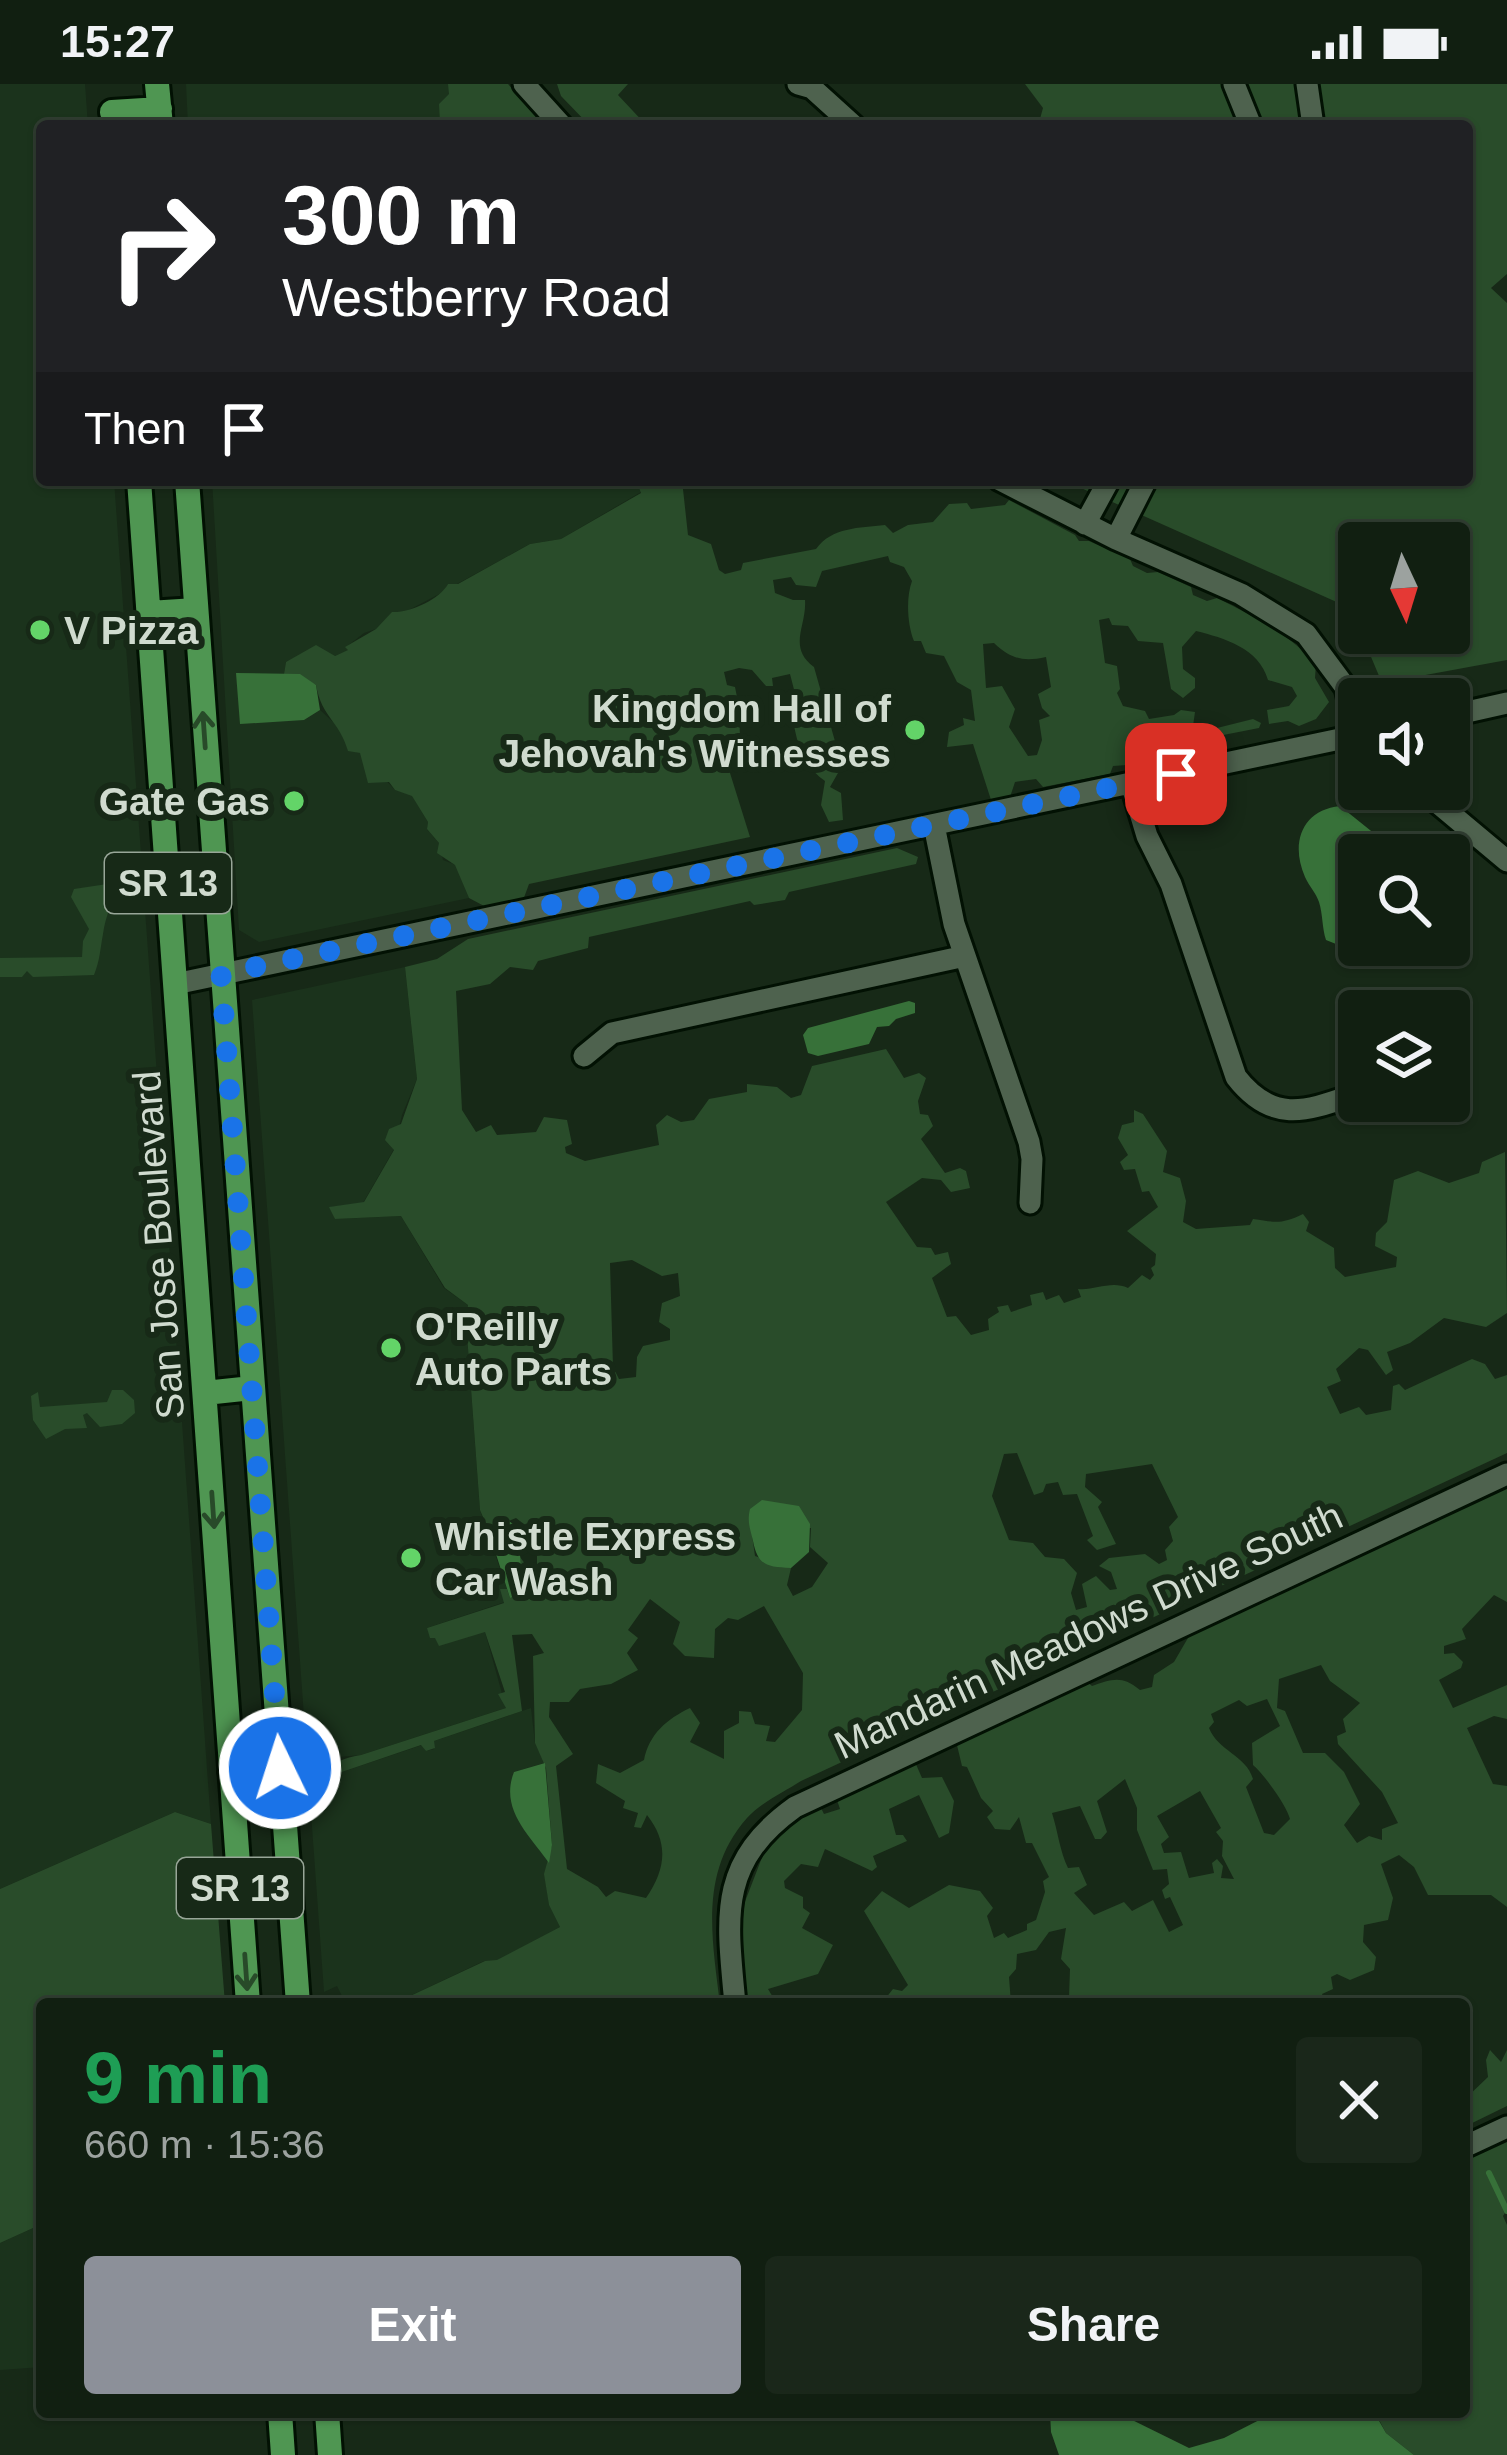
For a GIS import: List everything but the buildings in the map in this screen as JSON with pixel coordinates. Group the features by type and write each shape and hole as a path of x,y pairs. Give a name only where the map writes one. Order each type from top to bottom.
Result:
{"main road":[{"path":"110,84 113,119 160,106"},
{"name":"San Jose Boulevard","path":"139,486 248,1998"},
{"name":"SR 13","path":"187,486 298,1998"},
{"path":"149,613 196,610"},
{"path":"205,1393 252,1388"},
{"path":"231,1772 280,1768"},
{"path":"280,2418 283,2455"},
{"path":"327,2418 330,2455"}],"street":[{"path":"524,84 557,120"},
{"path":"798,84 812,88 847,120"},
{"path":"1234,84 1249,120"},
{"path":"1306,84 1312,120"},
{"path":"1012,486 1241,594 1306,634 1339,678"},
{"path":"1085,524 1106,486"},
{"path":"1116,539 1143,486"},
{"path":"1470,712 1507,704"},
{"path":"175,984 1338,740"},
{"path":"1131,783 1147,836 1171,884 1236,1077 1260,1101 1292,1111 1338,1099"},
{"path":"1446,810 1507,861"},
{"path":"934,825 954,924 1028,1142 1030,1203"},
{"path":"584,1056 611,1033 965,956"},
{"name":"Mandarin Meadows Drive South","path":"735,1998 730,1926 742,1860 755,1839 795,1807 1507,1474"},
{"path":"1470,2144 1507,2127"}],"shaded area":[{"path":"0,84 85,84 88,120 36,120 36,486 114,486 211,1824 175,1812 0,1889"},
{"path":"186,84 508,84 539,120 188,120"},
{"path":"448,84 508,84 539,120 440,120 439,104 449,94"},
{"path":"557,84 628,84 618,95 641,120 584,120 561,96"},
{"path":"1025,84 1507,84 1507,274 1491,288 1507,303 1507,660 1409,678 1380,678 1370,654 1470,654 1470,522 1338,522 1338,603 1076,486 1473,486 1473,120 1040,120 1043,108"},
{"path":"212,486 638,486 641,492 561,539 530,544 457,584 448,584 445,591 403,613 392,613 346,647 349,650 286,662 284,674 236,674 304,720 320,710 342,730 348,750 360,753 395,790 412,795 439,843 443,860 456,865 469,898 259,942 239,930"},
{"path":"638,486 683,486 688,535 711,544 719,570 725,574 741,570 743,563 816,549 830,536 847,530 885,525 893,533 908,525 933,522 949,504 967,503 971,509 1005,505 1009,500 1079,541 1130,559 1147,573 1158,572 1191,587 1193,595 1207,601 1217,598 1270,626 1316,664 1315,678 1329,702 1316,719 1299,726 1288,721 1269,724 1267,710 1289,706 1297,696 1292,687 1268,680 1257,660 1239,646 1196,631 1182,647 1183,669 1195,678 1195,688 1183,698 1171,689 1163,643 1138,641 1128,626 1112,625 1109,618 1099,620 1105,663 1117,666 1117,693 1123,706 1145,711 1149,719 1181,710 1195,712 1193,726 1201,732 1253,719 1261,723 1259,728 1203,739 1186,759 1173,761 1165,751 1148,751 1127,765 1113,766 1110,774 1043,787 1036,779 1015,782 1010,797 992,803 973,744 947,747 949,732 964,725 963,718 975,721 971,690 957,682 944,656 926,653 921,641 914,641 908,611 912,581 904,567 890,562 888,556 822,571 816,587 796,585 791,577 773,580 775,593 805,600 801,652 814,667 842,766 830,787 841,793 843,820 829,822 821,805 825,781 800,750 791,709 798,705 790,674 772,678 773,686 766,686 752,670 739,668 724,672 727,685 735,687 737,697 754,696 760,707 742,719 741,740 720,741 750,837 529,884 522,903 486,907 469,898 455,865 437,853 439,843 412,796 395,790 389,782 368,783 360,753 348,751 316,685 284,674 286,662 316,645 335,656 376,629 392,612 424,604 448,584 458,584 530,544 561,539 641,493","holes":["994,643 1012,656 1046,657 1051,687 1038,694 1050,716 1039,720 1042,740 1037,755 1028,756 1009,727 1015,709 1002,686 986,688 983,644"]},
{"path":"236,673 300,674 316,685 320,710 304,720 240,724"},
{"path":"1327,809 1345,810 1375,834 1338,834 1336,944 1326,940 1319,902 1305,877 1299,852 1308,821"},
{"path":"897,848 918,857 916,864 789,892 785,900 754,905 750,901 589,937 588,948 538,961 533,970 510,967 490,984 456,991 462,1110 476,1132 491,1125 497,1135 536,1132 544,1117 567,1120 572,1144 565,1147 566,1153 585,1161 659,1145 656,1125 667,1115 681,1122 694,1120 709,1099 747,1092 747,1084 777,1087 791,1098 801,1095 812,1066 886,1049 904,1078 919,1073 926,1078 918,1101 920,1114 928,1115 933,1126 921,1139 945,1173 966,1171 970,1188 951,1192 941,1180 922,1178 886,1202 917,1247 931,1248 935,1255 948,1252 951,1264 932,1278 947,1317 956,1316 971,1335 989,1330 988,1319 999,1312 997,1307 1008,1305 1011,1312 1032,1305 1030,1295 1043,1292 1046,1300 1059,1295 1064,1303 1081,1297 1078,1289 1128,1288 1142,1275 1150,1280 1154,1275 1151,1268 1156,1254 1127,1231 1158,1207 1149,1191 1142,1192 1135,1169 1124,1170 1120,1162 1128,1155 1118,1138 1122,1125 1134,1122 1134,1110 1143,1114 1167,1151 1163,1172 1180,1178 1186,1201 1183,1222 1196,1229 1250,1225 1253,1219 1283,1221 1303,1214 1309,1222 1306,1231 1334,1248 1335,1268 1345,1277 1396,1267 1397,1257 1375,1246 1376,1233 1387,1222 1394,1180 1418,1171 1449,1183 1479,1173 1482,1162 1505,1152 1507,1313 1486,1327 1444,1318 1410,1343 1387,1352 1393,1370 1386,1375 1368,1350 1359,1348 1336,1369 1341,1381 1327,1387 1340,1414 1359,1407 1366,1415 1391,1410 1393,1386 1399,1384 1405,1390 1472,1359 1485,1364 1495,1379 1507,1375 1507,1453 801,1781 765,1803 732,1839 715,1883 712,1930 719,1998 406,1998 485,1961 497,1960 560,1927 549,1905 544,1874 552,1845 546,1768 535,1743 533,1656 544,1653 532,1634 512,1635 522,1711 434,1741 435,1748 426,1751 421,1745 336,1774 323,1772 321,1766 506,1708 498,1694 505,1692 485,1632 439,1646 427,1628 504,1603 500,1589 507,1589 510,1598 522,1594 520,1557 531,1572 537,1571 537,1534 516,1518 488,1529 480,1510 468,1305 445,1288 401,1216 335,1219 329,1207 364,1202 394,1150 385,1140 389,1129 401,1124 417,1079 405,967 437,959 468,939","holes":["632,1260 662,1276 678,1273 680,1296 662,1303 659,1322 670,1329 670,1340 643,1346 636,1377 619,1379 613,1367 610,1263","1017,1453 1034,1495 1043,1492 1046,1484 1058,1482 1063,1495 1077,1494 1093,1536 1087,1540 1097,1550 1116,1544 1098,1507 1102,1502 1085,1487 1086,1474 1152,1464 1178,1517 1169,1527 1173,1541 1165,1550 1167,1560 1159,1564 1145,1554 1109,1558 1099,1566 1111,1572 1117,1589 1110,1590 1096,1576 1082,1584 1087,1607 1076,1610 1071,1593 1077,1573 1064,1559 1045,1557 1033,1543 1009,1540 992,1496 1004,1454","811,1528 810,1547 828,1563 812,1587 793,1596 787,1585 791,1568 755,1556 752,1535","650,1599 680,1622 673,1644 685,1656 714,1658 715,1629 728,1618 738,1620 764,1606 803,1673 802,1710 775,1742 766,1741 770,1726 755,1724 751,1712 739,1711 739,1723 724,1731 724,1759 690,1742 700,1723 690,1708 660,1728 644,1760 620,1773 598,1764 596,1783 625,1801 623,1808 638,1813 634,1827 641,1828 647,1815 662,1846 658,1877 646,1898 615,1891 606,1897 567,1869 556,1766 573,1754 549,1717 550,1702 569,1702 580,1689 611,1684 638,1670 627,1653 638,1638 628,1630"]},
{"path":"114,883 94,975 33,977 27,971 22,977 0,977 0,958 82,957 89,929 71,897 74,889"},
{"path":"405,967 417,1079 394,1149 363,1203 331,1207 335,1219 401,1216 444,1288 468,1305 480,1510 507,1589 501,1590 505,1602 427,1628 485,1632 506,1708 361,1755 339,1757 336,1774 422,1745 426,1751 434,1749 434,1741 531,1708 535,1743 545,1763 514,1772 535,1843 549,1863 545,1874 549,1905 560,1927 497,1961 484,1961 406,1998 343,1998 337,1986 324,1992 252,1000"},
{"path":"915,1003 915,1013 877,1027 869,1044 818,1056 808,1053 803,1035 808,1028"},
{"path":"112,1390 123,1390 134,1400 135,1413 122,1424 100,1427 87,1413 83,1415 87,1428 65,1429 46,1439 33,1420 31,1396 38,1392 40,1407 107,1402"},
{"path":"1507,1484 1507,1602 1494,1595 1462,1629 1466,1639 1444,1646 1444,1654 1454,1653 1463,1662 1439,1680 1453,1708 1507,1685 1507,1719 1494,1716 1467,1728 1493,1784 1507,1786 1507,1907 1491,1895 1428,1895 1414,1867 1399,1855 1381,1864 1393,1898 1388,1920 1364,1925 1363,1942 1376,1957 1374,1970 1350,1980 1337,1974 1331,1977 1333,1989 1322,1994 1324,1998 1069,1998 1070,1969 1061,1959 1066,1928 1049,1932 1036,1950 1017,1954 1016,1969 1009,1977 1011,1998 886,1998 893,1989 902,1991 908,1985 864,1911 882,1891 909,1908 949,1885 980,1891 993,1908 987,1916 994,1938 1027,1930 1027,1924 1036,1920 1045,1892 1043,1881 1049,1877 1032,1843 1026,1843 1019,1817 1010,1830 995,1829 987,1817 993,1811 962,1766 956,1741 1085,1680 1092,1686 1117,1680 1140,1690 1152,1687 1154,1675 1174,1662 1192,1631","holes":["1321,1665 1330,1681 1360,1703 1343,1719 1346,1732 1337,1736 1338,1744 1382,1792 1398,1823 1382,1829 1382,1840 1369,1836 1357,1843 1344,1825 1360,1804 1344,1772 1325,1753 1303,1753 1285,1711 1277,1708 1279,1679","1267,1699 1280,1726 1252,1743 1253,1765 1290,1819 1274,1835 1264,1833 1246,1787 1253,1779 1249,1771 1209,1728 1214,1722 1211,1714 1239,1700 1247,1706","1125,1779 1153,1870 1167,1869 1169,1884 1162,1890 1183,1925 1169,1932 1153,1900 1132,1911 1124,1902 1094,1915 1074,1893 1087,1885 1079,1867 1068,1868 1061,1849 1052,1813 1080,1806 1095,1839 1101,1839 1107,1832 1097,1801","1200,1791 1221,1828 1216,1832 1223,1841 1222,1856 1234,1879 1221,1878 1223,1866 1217,1859 1212,1863 1214,1873 1189,1878 1181,1852 1164,1853 1161,1844 1169,1837 1157,1816"]},
{"path":"762,1500 799,1506 810,1524 809,1552 791,1568 770,1566 758,1556 749,1518 750,1509"},
{"path":"509,1521 518,1528 523,1594 510,1598 488,1529"},
{"path":"915,1762 922,1778 942,1777 954,1801 949,1833 939,1838 919,1795 889,1809 896,1835 907,1841 873,1856 877,1867 872,1871 825,1849 818,1867 801,1864 784,1881 785,1888 803,1897 803,1908 810,1913 802,1928 833,1945 818,1974 768,1989 773,1998 745,1998 741,1912 771,1834 819,1804 824,1814 840,1809 836,1797"},
{"path":"545,1763 552,1845 549,1863 519,1822 510,1786 514,1772"},
{"path":"175,1812 211,1824 225,1998 36,1998 36,2227 0,2243 0,1889"},
{"path":"1490,2050 1501,2062 1507,2050 1507,2106 1470,2124 1470,2094 1488,2077"},
{"path":"1507,2139 1507,2210 1503,2216 1507,2225 1507,2455 1414,2455 1386,2433 1378,2418 1470,2418 1470,2156"},
{"path":"36,2227 36,2367 0,2370 0,2243"},
{"path":"1050,2418 1128,2418 1189,2448 1224,2438 1263,2418 1377,2418 1386,2433 1414,2455 1059,2455"}],"waterway":[{"path":"1489,2173 1507,2211"}],"place":[{"name":"V Pizza","path":"40,630"},
{"name":"Kingdom Hall of Jehovah's Witnesses","path":"915,730"},
{"name":"Gate Gas","path":"294,801"},
{"name":"O'Reilly Auto Parts","path":"391,1348"},
{"name":"Whistle Express Car Wash","path":"411,1558"}],"route":[{"path":"280,1768 221,974 1176,774"}]}
